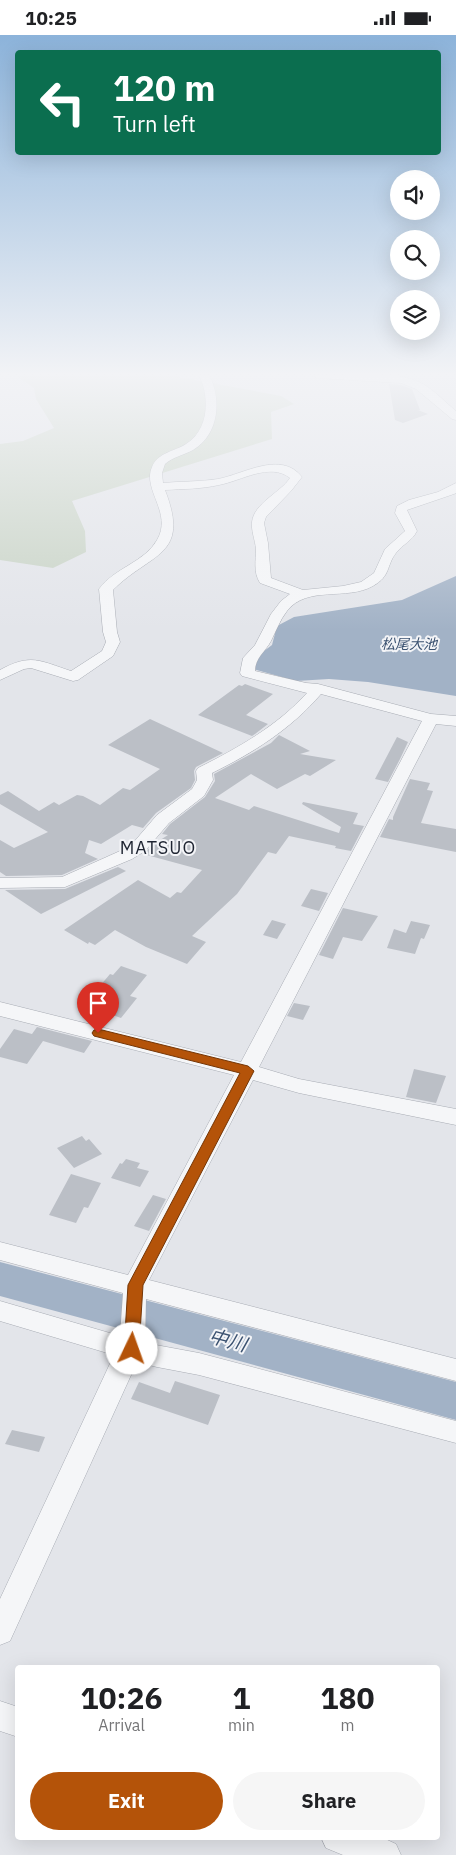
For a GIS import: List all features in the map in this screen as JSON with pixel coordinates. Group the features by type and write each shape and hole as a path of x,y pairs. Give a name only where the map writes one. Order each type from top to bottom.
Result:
{"street":[{"path":"0,677 26,663 32,663 73,677 108,653 114,642 110,633 106,589 153,553 167,533 168,513 165,501 157,487 156,474 158,465 164,460"},
{"path":"157,487 221,481 265,469 282,469 293,473 296,477 293,485 260,513 258,522 262,545 262,574 265,580 302,595"},
{"path":"456,487 442,496 408,505 401,509 401,513 411,531 408,538 392,549 381,575 375,580 346,591 302,595 291,599 275,619 260,650 251,655 247,663 247,673 289,685 318,689 431,719 456,721"},
{"path":"0,883 66,882 126,855 139,847 163,819 198,791 205,780 204,771 234,756 278,726 307,704 318,689"},
{"path":"0,1631 123,1362 132,1349 135,1285 431,719"},
{"path":"0,1009 248,1071 299,1086 456,1117"},
{"path":"0,1251 456,1370"},
{"path":"0,1311 157,1357 198,1364 456,1432"},
{"path":"0,1716 15,1721"},
{"path":"345,1840 385,1855"}],"green space":[{"path":"0,460 204,460 72,501 85,531 86,552 53,568 0,560"}],"water":[{"name":"松尾大池","path":"456,576 456,696 368,682 329,679 296,681 250,668 252,660 272,645 277,626 294,617 402,600"}],"building":[{"path":"245,684 273,694 246,715 268,724 252,736 198,715 239,685"},
{"path":"150,719 223,753 196,767 194,771 195,780 191,788 156,813 143,828 132,825 101,844 89,840 85,853 98,859 62,875 6,876 0,872 0,840 14,848 48,832 0,804 0,795 8,791 39,811 54,802 59,805 77,795 100,805 123,788 130,790 160,769 108,745"},
{"path":"279,735 310,751 300,754 336,760 310,776 305,774 277,789 251,774 215,798 249,810 254,806 339,833 341,827 302,804 303,802 358,813 353,824 364,826 351,851 289,836 276,854 268,852 237,894 192,936 206,942 187,964 146,947 115,930 95,945 89,942 88,944 64,930 138,880 170,898 177,892 181,893 202,870 143,854 168,835 162,834 170,824 205,797 215,781 214,774 271,743"},
{"path":"397,737 408,742 388,782 375,779"},
{"path":"410,779 430,783 427,790 433,791 421,823 456,829 456,852 380,837 389,819 393,820"},
{"path":"118,867 126,871 41,914 5,890 65,889"},
{"path":"311,889 328,893 319,911 301,906"},
{"path":"343,908 378,916 362,941 343,937 333,959 319,955"},
{"path":"272,920 286,924 277,939 263,935"},
{"path":"411,921 430,925 424,939 421,938 415,954 387,948 394,929 406,933"},
{"path":"121,966 147,975 130,996 137,998 121,1018 84,1005 110,974 113,975"},
{"path":"294,1003 310,1006 303,1020 287,1016"},
{"path":"37,1027 92,1041 84,1053 43,1041 27,1064 0,1057 0,1049 14,1029 32,1034"},
{"path":"414,1069 446,1076 436,1103 406,1097"},
{"path":"82,1136 86,1141 89,1139 102,1154 74,1168 57,1148"},
{"path":"126,1159 140,1163 137,1168 149,1171 140,1187 111,1178 120,1163 122,1164"},
{"path":"71,1174 101,1183 88,1208 84,1207 76,1223 49,1215"},
{"path":"153,1195 166,1199 149,1231 134,1226"},
{"path":"175,1381 220,1395 208,1425 131,1399 139,1382 170,1393"},
{"path":"12,1430 45,1437 39,1452 5,1444"}],"waterway":[{"name":"中川","path":"0,1279 456,1401"}],"district":[{"name":"MATSUO","path":"158,847"}],"route":[{"path":"98,1033 248,1071 135,1285 132,1349"}]}
